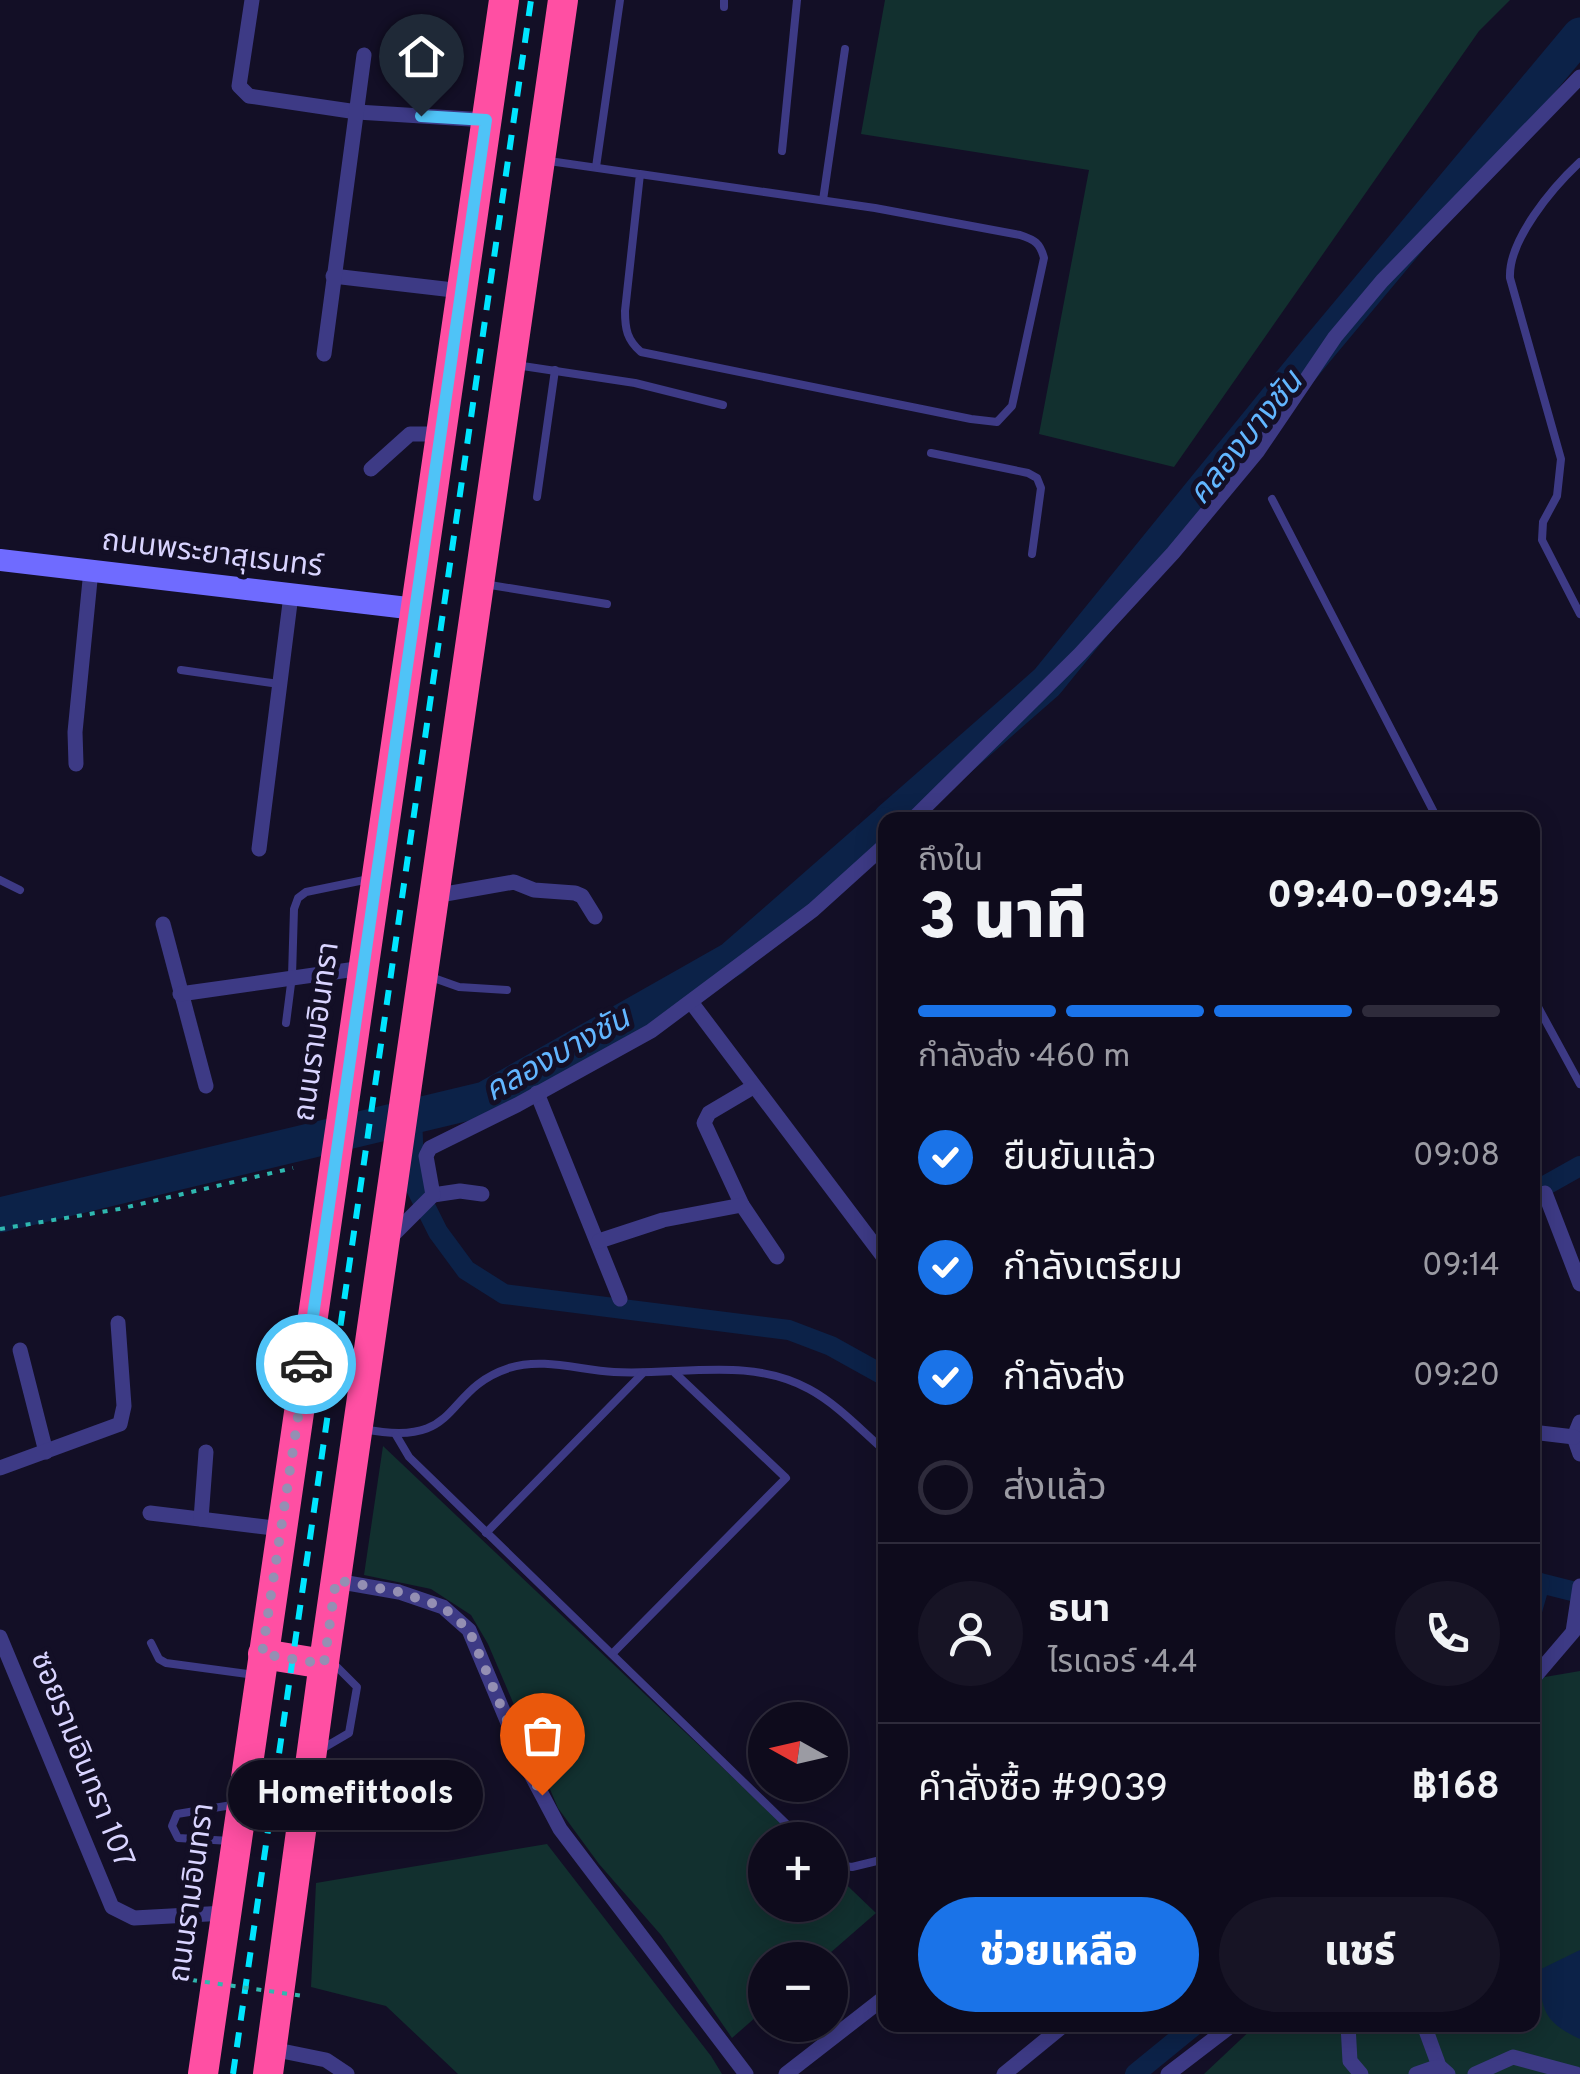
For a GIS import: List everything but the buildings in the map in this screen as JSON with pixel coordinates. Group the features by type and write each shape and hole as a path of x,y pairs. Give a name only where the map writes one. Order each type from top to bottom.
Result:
{"highway":[{"name":"ถนนรามอินทรา","path":"203,2074 504,0"},
{"path":"270,2062 390,1192 563,0"},
{"path":"261,1665 324,1659"}],"street":[{"path":"252,0 241,91 250,96 357,112 486,120"},
{"path":"324,354 364,55"},
{"path":"920,812 1080,654 1173,552 1257,452 1336,337 1382,281 1580,77"},
{"path":"334,276 462,290"},
{"path":"370,469 410,434 440,434"},
{"name":"ถนนพระยาสุเรนทร์","path":"0,560 416,609"},
{"path":"76,764 74,732 91,570"},
{"path":"259,849 290,595"},
{"path":"426,1203 426,1156 430,1148 651,1030 813,910 878,856"},
{"path":"434,896 514,882 534,890 582,896 595,917"},
{"path":"163,924 206,1086"},
{"path":"180,994 362,968"},
{"path":"692,1002 878,1251"},
{"path":"753,1087 709,1112 704,1124 742,1205 777,1258"},
{"path":"537,1094 620,1299"},
{"path":"383,1243 426,1203 460,1191 482,1194"},
{"path":"1545,1193 1580,1284"},
{"path":"599,1241 663,1220 742,1205"},
{"path":"0,1468 120,1424 124,1406 118,1324"},
{"path":"20,1350 46,1452"},
{"path":"1540,1432 1577,1430 1580,1454"},
{"path":"200,1519 206,1452"},
{"path":"150,1513 282,1529"},
{"path":"336,1580 399,1592 443,1607 469,1630 524,1761 560,1829 746,2074"},
{"path":"1540,1670 1572,1632 1580,1586"},
{"name":"ซอยรามอินทรา 107","path":"0,1637 112,1908 134,1918 226,1913"},
{"path":"786,2074 878,2002"},
{"path":"1004,2074 1055,2032"},
{"path":"1168,2074 1223,2032"},
{"path":"1348,2032 1350,2061 1361,2074"},
{"path":"1416,2074 1443,2070 1427,2032"},
{"path":"1475,2074 1513,2057 1576,2074"},
{"path":"270,2062 326,2060 347,2074"}],"lane":[{"path":"596,167 620,0"},
{"path":"782,151 797,0"},
{"path":"823,200 845,50"},
{"path":"540,160 875,208"},
{"path":"1580,162 1533,220 1509,262 1510,278 1561,460 1558,496 1543,522 1542,540 1580,614"},
{"path":"640,174 875,208 1036,241 1044,258 1012,406 997,422 971,419 641,352 631,344 625,329 640,174"},
{"path":"511,364 635,383 723,405"},
{"path":"537,496 555,370"},
{"path":"931,453 1037,478 1041,488 1032,554"},
{"path":"1272,499 1434,812"},
{"path":"480,584 607,604"},
{"path":"181,670 279,684"},
{"path":"286,1023 298,898 306,892 375,878"},
{"path":"0,880 20,890"},
{"path":"423,974 458,987 507,990"},
{"path":"1540,1011 1580,1084"},
{"path":"358,1428 396,1436 429,1430 492,1376 530,1364 644,1373 718,1369 788,1379 834,1406 878,1445"},
{"path":"486,1533 644,1373"},
{"path":"612,1654 786,1478 675,1373"},
{"path":"396,1436 408,1457 785,1822"},
{"path":"150,1644 159,1659 186,1668 261,1665"},
{"path":"235,1841 178,1838 172,1826 177,1814 241,1804"},
{"path":"848,1866 878,1861"}],"path":[{"path":"0,1229 119,1209 293,1168"},
{"path":"192,1980 302,1996"}],"green space":[{"path":"885,0 1510,0 1479,31 1174,467 1039,434 1089,170 861,134"},
{"path":"383,1446 748,1792 748,1802 759,1802 780,1822 748,1822 748,1922 848,1922 848,1886 876,1913 843,1942 748,1942 748,2024 732,2038 661,1935 599,1864 558,1808 488,1644 471,1615 431,1589 364,1575"},
{"path":"1580,1671 1580,2074 1204,2074 1249,2032 1540,2032 1540,1678"},
{"path":"547,1844 722,2074 458,2074 386,2006 311,1987 316,1883"}],"water":[{"path":"1580,1950 1580,2039 1558,2026 1546,2013 1540,1970"}],"waterway":[{"name":"คลองบางชัน","path":"899,812 1047,682 1580,35"},
{"name":"คลองบางชัน","path":"0,1215 485,1099 732,959 878,831"},
{"path":"412,1118 415,1186 438,1232 466,1270 504,1294 789,1330 831,1346 878,1372"},
{"path":"1540,1188 1580,1166"},
{"path":"1540,1583 1580,1593"},
{"path":"1135,2074 1186,2032"}],"railway":[{"path":"233,2074 531,0"}],"way so far":[{"path":"306,1364 262,1654 324,1664 336,1580 399,1592 443,1607 469,1630 542,1795"}],"place":[{"name":"Homefittools","path":"542,1795"}],"route":[{"path":"306,1364 486,120 421,116"}]}
